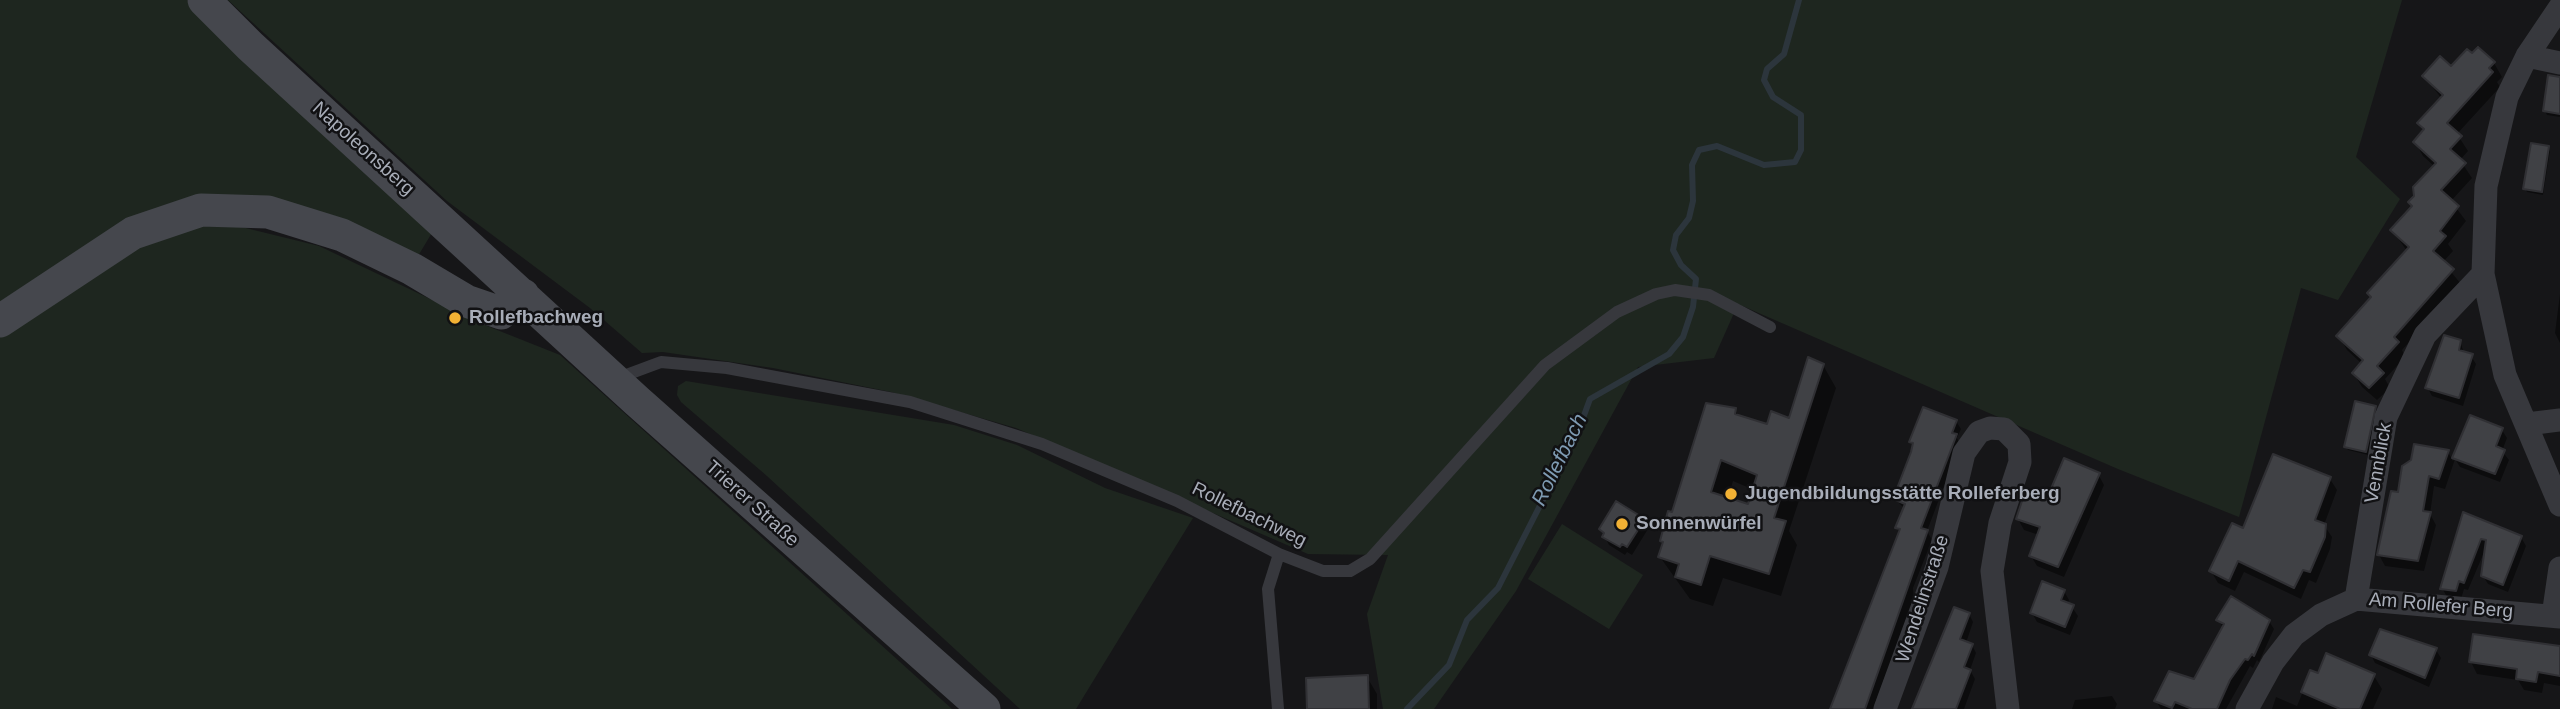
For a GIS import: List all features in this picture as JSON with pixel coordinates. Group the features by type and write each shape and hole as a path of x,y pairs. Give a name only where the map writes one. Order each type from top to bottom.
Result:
{"main road":[{"name":"Napoleonsberg","path":"204,0 250,46 523,295"},
{"path":"0,321 133,233 201,210 268,212 342,235 412,269 466,301 501,313 523,295"},
{"name":"Trierer Straße","path":"523,295 614,380 984,709"}],"street":[{"path":"2560,7 2527,56 2507,97 2486,186 2483,274 2505,375 2560,505"},
{"path":"2527,56 2560,63"},
{"name":"Vennblick","path":"2356,599 2386,417 2425,335 2483,274"},
{"path":"2527,424 2560,420"},
{"name":"Wendelinstraße","path":"1885,709 1937,567 1964,453 1979,432 1990,428 2004,429 2019,444 2020,462 2000,523 1992,571 2008,709"},
{"path":"2557,617 2560,568"},
{"name":"Am Rollefer Berg","path":"2247,709 2273,662 2294,635 2321,615 2356,599 2557,617"}],"lane":[{"name":"Rollefbachweg","path":"614,380 661,362 727,368 910,402 1042,444 1177,501 1279,554 1323,571 1350,571 1370,559 1545,365 1617,312 1656,294 1675,290 1709,295 1770,327"},
{"path":"1278,709 1268,589 1279,554"}],"shaded area":[{"path":"0,0 187,0 433,231 415,261 250,195 145,243 217,221 319,246 487,326 560,355 952,709 0,709"},
{"path":"228,0 2402,0 2356,157 2400,199 2338,300 2301,288 2239,517 2118,469 1738,304 1714,358 1638,367 1516,591 1434,709 1383,709 1367,614 1388,555 1308,554 1016,428 891,392 773,368 663,352 642,353 590,308 447,201"},
{"path":"686,381 954,425 1017,445 1105,488 1193,518 1076,709 1020,709 767,476 681,402 677,395 678,386"},
{"path":"1562,524 1643,575 1609,629 1528,579"}],"building":[{"path":"2478,47 2495,62 2489,68 2493,72 2447,123 2462,136 2450,149 2466,163 2441,190 2459,206 2440,231 2446,236 2433,251 2454,269 2394,337 2399,342 2377,366 2384,373 2369,388 2352,373 2363,360 2336,336 2371,297 2367,293 2409,247 2390,230 2412,206 2408,202 2414,196 2413,187 2436,163 2413,142 2424,129 2417,123 2443,95 2422,76 2440,56 2451,66 2467,49 2472,53"},
{"path":"2548,75 2560,77 2560,114 2543,111"},
{"path":"2531,143 2549,146 2542,192 2523,189"},
{"path":"2444,335 2461,340 2459,350 2473,354 2459,398 2425,388"},
{"path":"1808,357 1824,364 1774,518 1786,521 1769,574 1710,556 1701,585 1675,577 1679,564 1658,557 1663,542 1660,541 1668,511 1672,512 1706,403 1736,408 1735,414 1767,424 1771,411 1789,418","holes":["1721,460 1757,475 1748,504 1711,492"]},
{"path":"2355,401 2376,406 2366,452 2344,447"},
{"path":"1923,407 1957,420 1952,433 1957,434 1921,528 1928,530 1865,709 1830,709 1900,529 1895,528 1905,504 1893,499 1911,452 1913,443 1909,442"},
{"path":"2470,415 2503,428 2496,446 2505,450 2495,474 2452,458"},
{"path":"2414,444 2449,450 2439,479 2429,476 2423,511 2431,512 2418,561 2377,555 2391,491 2398,492 2402,466 2411,460"},
{"path":"2273,454 2331,477 2315,520 2326,524 2325,537 2310,572 2303,570 2294,588 2238,561 2229,581 2209,571 2232,523 2243,528"},
{"path":"2064,458 2100,473 2058,567 2029,556 2040,527 2016,519 2026,489 2048,496"},
{"name":"Sonnenwürfel","path":"1616,501 1645,519 1627,547 1622,544 1620,547 1602,537 1604,533 1599,529"},
{"path":"2463,512 2522,536 2503,585 2481,576 2486,540 2481,539 2464,583 2459,581 2456,591 2440,589"},
{"path":"2042,581 2065,590 2061,600 2074,605 2065,627 2030,613"},
{"path":"2231,596 2270,620 2254,656 2252,654 2248,660 2245,659 2230,680 2217,709 2192,709 2175,702 2172,708 2154,701 2169,671 2194,679 2224,624 2216,620"},
{"path":"1954,607 1970,613 1960,639 1973,644 1964,667 1971,670 1956,709 1912,709"},
{"path":"2380,629 2437,648 2425,678 2369,655"},
{"path":"2473,634 2560,646 2560,676 2538,672 2536,682 2516,679 2517,669 2469,662"},
{"path":"2326,653 2375,674 2360,709 2340,709 2301,692 2310,670 2318,673"},
{"path":"1368,675 1369,709 1307,709 1306,678"}],"waterway":[{"name":"Rollefbach","path":"1407,709 1449,665 1467,620 1498,588 1579,429 1590,399 1669,354 1683,337 1693,307 1696,279 1681,265 1673,250 1676,235 1689,218 1693,201 1692,165 1699,150 1717,146 1764,165 1795,162 1801,150 1801,115 1773,97 1764,80 1767,69 1784,54 1799,0"}],"place":[{"name":"Rollefbachweg","path":"455,318"},
{"name":"Jugendbildungsstätte Rolleferberg","path":"1731,494"},
{"name":"Sonnenwürfel","path":"1622,524"}]}
